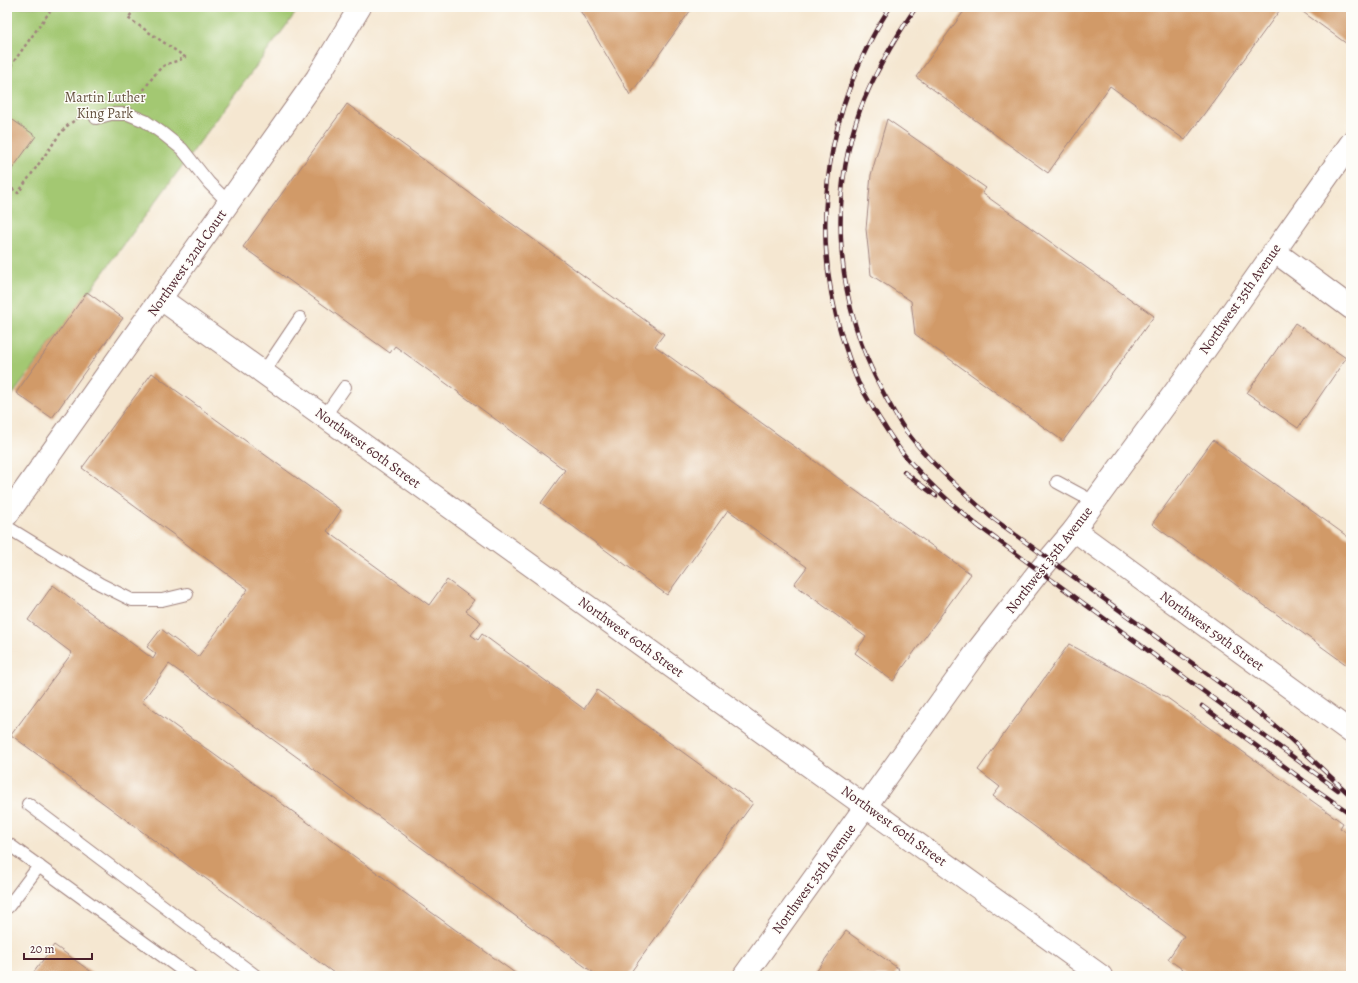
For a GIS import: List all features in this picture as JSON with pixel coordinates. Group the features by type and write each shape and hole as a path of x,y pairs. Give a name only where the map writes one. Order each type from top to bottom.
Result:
{"street":[{"name":"Northwest 32nd Court","path":"7,515 318,78 360,7"},
{"name":"Northwest 35th Avenue","path":"744,976 980,647 1040,570 1074,530 1188,374 1351,143"},
{"path":"1274,251 1351,308"},
{"name":"Northwest 60th Street","path":"161,299 866,806 1090,973"},
{"name":"Northwest 59th Street","path":"1074,530 1351,732"}],"lane":[{"path":"96,118 112,114 128,114 145,121 182,149 209,183 229,203"},
{"path":"263,373 300,318"},
{"path":"324,417 345,387"},
{"path":"1057,482 1094,502"},
{"path":"7,527 100,584 132,600 162,600 187,594"},
{"path":"28,804 256,976"},
{"path":"7,843 190,976"},
{"path":"7,906 8,907 39,866"}],"path":[{"path":"7,71 53,7"}],"green space":[{"name":"Martin Luther King Park","path":"7,7 300,7 7,404"}],"building":[{"path":"578,7 693,7 630,95"},
{"path":"967,7 1282,7 1185,140 1110,86 1048,173 916,77"},
{"path":"1296,7 1351,7 1351,38 1347,44"},
{"path":"347,104 664,334 655,346 971,574 893,681 855,653 866,637 794,584 807,567 728,510 667,595 541,503 565,470 395,346 390,353 243,247"},
{"path":"7,116 36,136 7,176"},
{"path":"887,119 986,188 982,193 1154,316 1063,441 915,334 911,301 871,275 866,229 871,175"},
{"path":"87,292 123,318 52,418 16,393"},
{"path":"1295,323 1346,358 1298,428 1247,393"},
{"path":"152,373 341,510 327,531 429,605 447,580 474,600 466,611 481,622 471,635 478,640 482,634 584,709 597,690 753,803 628,976 598,976 169,664 142,702 519,976 338,976 11,735 72,653 28,620 53,585 153,659 156,654 147,647 161,629 198,657 248,589 82,468"},
{"path":"1213,440 1351,539 1351,668 1152,524"},
{"path":"1069,644 1166,697 1343,823 1340,828 1351,835 1351,976 1192,976 1168,959 1184,936 993,796 1000,787 978,770"},
{"path":"846,931 899,969 894,976 813,976"},
{"path":"54,945 97,976 31,976"}],"railway":[{"path":"890,7 868,44 851,84 838,125 830,167 826,209 826,252 832,295 842,337 858,382 890,435 905,456 929,482 982,529"},
{"path":"916,7 885,57 860,110 850,145 843,181 841,217 842,254 847,290 855,325 867,359 891,407 915,443 946,476 991,517 1239,697 1285,734 1351,796"},
{"path":"904,472 936,496"},
{"path":"977,525 1338,790"},
{"path":"1202,706 1351,814"}]}
